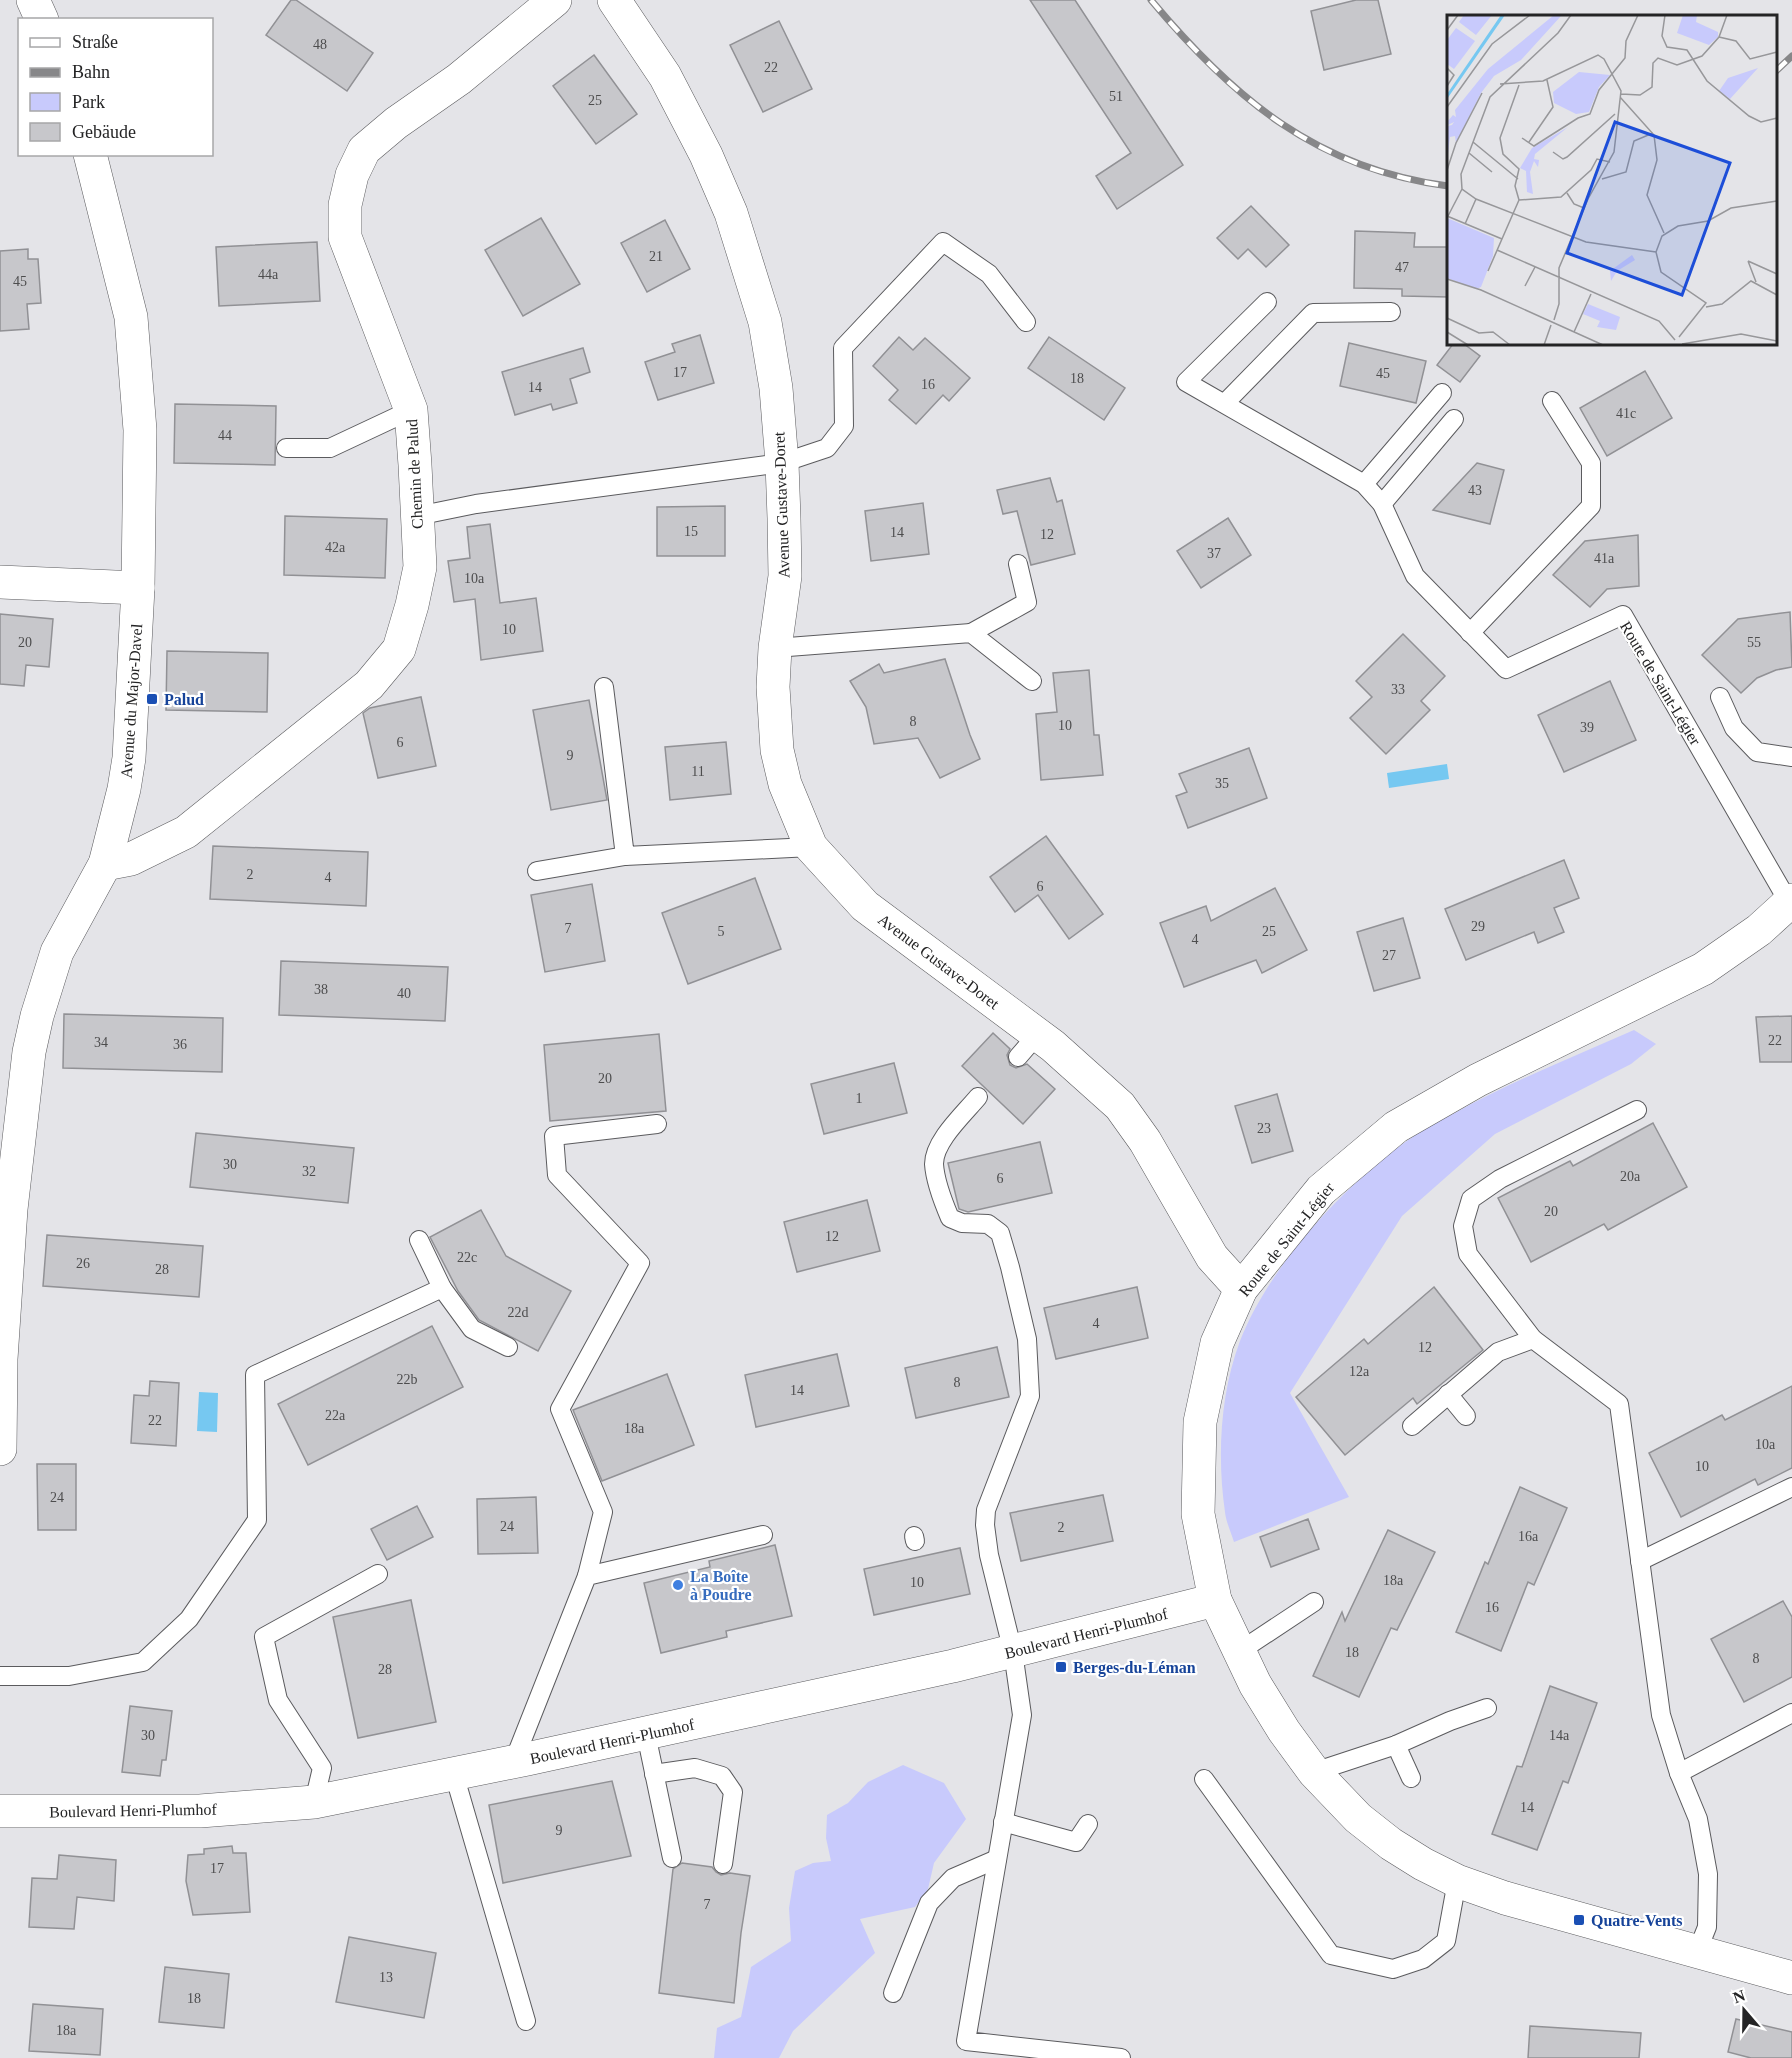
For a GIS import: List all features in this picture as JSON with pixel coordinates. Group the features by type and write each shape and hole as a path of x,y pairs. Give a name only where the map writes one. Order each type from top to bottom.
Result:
{"street":[{"path":"33,0 41,18"},
{"name":"Chemin de Palud","path":"105,864 131,860 186,832 369,685 399,649 420,567 416,465 411,410 345,237 345,205 352,175 364,150 396,123 459,79 555,0"},
{"name":"Avenue Gustave-Doret","path":"614,0 665,76 706,155 731,213 765,322 776,388 782,463 785,576 775,648 773,687 777,750 785,784 811,847 865,906 1028,1046 1120,1106 1145,1141 1212,1257 1240,1289"},
{"name":"Avenue du Major-Davel","path":"0,1449 0,1359 11,1209 29,1052 37,1016 57,952 105,864 124,789 129,758 138,588 140,430 131,317 91,156"},
{"path":"0,582 138,588"},
{"name":"Route de Saint-Légier","path":"1791,903 1759,930 1703,969 1478,1080 1396,1127 1321,1190 1240,1289 1217,1343 1200,1422 1198,1514 1215,1600 1256,1684 1284,1731 1314,1772 1358,1818 1391,1844 1457,1881 1505,1898 1792,1978"},
{"name":"Boulevard Henri-Plumhof","path":"0,1811 200,1810 314,1802 646,1734 1013,1652 1215,1600"}],"lane":[{"path":"417,516 476,504 782,463 827,448 844,426 843,348 943,242 989,274 1026,322"},
{"name":"Route de Saint-Légier","path":"1267,302 1186,382 1364,484 1382,504 1415,576 1506,669 1623,615 1791,903"},
{"path":"1225,403 1313,313 1391,312"},
{"path":"1364,484 1442,393"},
{"path":"1470,633 1591,506 1591,463 1552,401"},
{"path":"286,448 330,448 411,410"},
{"path":"1382,504 1454,420"},
{"path":"775,648 971,633 1027,602 1018,564"},
{"path":"971,633 1032,681"},
{"path":"604,687 625,856"},
{"path":"1720,697 1734,728 1757,752 1792,757"},
{"path":"537,870 625,856 811,847"},
{"path":"978,1097 942,1140 934,1163 950,1218 962,1223 988,1224 1000,1233 1027,1340 1030,1396 986,1510 985,1525 989,1555 1013,1652 1022,1715 965,2050 1121,2058"},
{"path":"1637,1110 1611,1118 1522,1163 1471,1198 1463,1226 1468,1254 1533,1339 1618,1404 1661,1715 1679,1773 1698,1820 1708,1874 1707,1927 1696,1952"},
{"path":"513,1762 587,1576 603,1512 560,1409 640,1263 557,1175 554,1136 657,1124"},
{"path":"419,1240 441,1288 472,1329 508,1347"},
{"path":"0,1676 69,1676 143,1662 189,1618 257,1520 255,1375 441,1288"},
{"path":"1412,1425 1498,1352 1533,1339"},
{"path":"1448,1394 1466,1416"},
{"path":"1640,1561 1742,1518 1792,1487"},
{"path":"587,1576 763,1535"},
{"path":"314,1802 322,1768 278,1700 264,1637 378,1574"},
{"path":"1240,1651 1314,1602"},
{"path":"1314,1772 1396,1745 1450,1721 1487,1708"},
{"path":"1679,1773 1792,1713"},
{"path":"646,1734 672,1858"},
{"path":"1396,1745 1411,1778"},
{"path":"654,1774 695,1768 722,1776 733,1792 723,1864"},
{"path":"454,1774 526,2021"},
{"path":"1204,1779 1331,1955 1393,1969 1423,1959 1446,1941 1457,1881"},
{"path":"1003,1822 1076,1842 1088,1824"},
{"path":"893,1993 929,1903 953,1878 997,1859"}],"green space":[{"path":"1634,1030 1656,1044 1631,1064 1495,1134 1402,1216 1290,1393 1349,1497 1234,1542 1226,1516 1221,1470 1222,1426 1228,1382 1240,1341 1253,1312 1291,1254 1314,1226 1365,1174 1417,1134 1498,1091"},
{"path":"903,1765 944,1783 966,1819 934,1863 928,1889 915,1907 860,1919 875,1953 793,2031 779,2058 714,2058 717,2028 741,2017 751,1967 791,1941 789,1908 795,1871 813,1863 831,1861 826,1838 827,1815 848,1803 868,1782"}],"shaded area":[{"path":"1447,764 1449,779 1389,788 1387,773"},
{"path":"199,1392 218,1393 217,1432 197,1431"}],"building":[{"path":"291,0 296,0 373,53 347,91 266,35"},
{"path":"1030,0 1075,0 1183,165 1117,209 1096,176 1131,153"},
{"path":"1356,0 1378,0 1391,54 1324,70 1311,11"},
{"path":"779,21 812,89 763,112 730,45"},
{"path":"594,55 637,114 596,144 553,86"},
{"path":"1251,206 1289,245 1266,267 1248,249 1238,259 1217,238"},
{"path":"541,218 580,284 523,316 485,250"},
{"path":"665,220 690,269 647,292 621,243"},
{"path":"1355,231 1415,233 1414,247 1447,247 1447,297 1402,296 1402,289 1354,288"},
{"path":"317,242 320,301 219,306 216,247"},
{"path":"28,249 28,259 38,259 41,303 27,304 29,329 0,331 0,251"},
{"path":"700,335 714,383 658,400 645,362 675,352 672,344"},
{"path":"899,337 913,350 925,338 970,378 949,401 943,395 916,424 889,400 898,390 873,366"},
{"path":"1049,337 1125,388 1104,420 1028,368"},
{"path":"1349,343 1426,361 1416,403 1340,386"},
{"path":"1452,345 1465,345 1480,356 1460,382 1437,365"},
{"path":"583,348 590,372 570,379 577,403 553,410 551,404 515,415 502,372"},
{"path":"1645,371 1672,418 1607,456 1580,408"},
{"path":"175,404 276,406 275,465 174,463"},
{"path":"1477,463 1504,470 1490,524 1433,510"},
{"path":"1050,478 1057,502 1062,500 1075,554 1031,565 1017,511 1003,514 997,490"},
{"path":"923,503 929,554 871,561 865,511"},
{"path":"725,506 725,556 657,556 657,507"},
{"path":"285,516 387,519 385,578 284,575"},
{"path":"1228,518 1251,555 1201,588 1177,551"},
{"path":"490,524 500,603 536,598 543,651 481,660 475,599 454,602 448,561 470,558 467,527"},
{"path":"1638,535 1639,586 1607,589 1590,607 1553,575 1585,541"},
{"path":"1790,612 1792,667 1776,670 1757,678 1741,693 1702,655 1738,619"},
{"path":"0,614 53,619 49,667 26,665 24,686 0,684"},
{"path":"1403,634 1445,676 1421,701 1430,710 1386,754 1350,718 1372,697 1356,681"},
{"path":"167,651 268,653 267,712 166,710"},
{"path":"945,659 980,759 940,778 918,738 874,744 866,707 850,681 879,664 884,673"},
{"path":"1089,670 1094,735 1099,735 1103,775 1041,780 1036,714 1057,712 1053,673"},
{"path":"1610,681 1636,740 1564,772 1538,715"},
{"path":"421,697 436,766 378,778 363,713 370,708"},
{"path":"589,700 607,800 551,810 533,710"},
{"path":"726,742 731,794 670,800 665,747"},
{"path":"1249,748 1267,798 1188,828 1176,796 1187,792 1179,774"},
{"path":"1046,836 1103,914 1069,939 1038,895 1015,912 990,877"},
{"path":"213,846 368,852 366,906 210,899"},
{"path":"1564,860 1579,898 1554,908 1564,932 1538,943 1534,932 1466,960 1445,909"},
{"path":"755,878 781,949 688,984 662,913"},
{"path":"592,884 605,961 545,972 531,895"},
{"path":"1275,888 1307,950 1262,973 1256,960 1184,987 1160,923 1206,906 1211,921"},
{"path":"1403,918 1420,978 1374,991 1357,932"},
{"path":"281,961 448,967 445,1021 279,1015"},
{"path":"64,1014 223,1018 222,1072 63,1068"},
{"path":"1792,1016 1792,1062 1760,1062 1756,1017"},
{"path":"993,1033 1010,1049 1007,1055 1010,1065 1016,1068 1027,1064 1055,1089 1023,1124 962,1066"},
{"path":"659,1034 666,1111 550,1121 544,1045"},
{"path":"894,1063 907,1113 824,1134 811,1084"},
{"path":"1277,1094 1293,1151 1252,1163 1235,1106"},
{"path":"1653,1123 1687,1187 1608,1230 1604,1224 1531,1262 1498,1198 1570,1161 1573,1166"},
{"path":"196,1133 354,1148 348,1203 190,1187"},
{"path":"1040,1142 1052,1193 968,1212 959,1209 948,1163"},
{"path":"867,1200 880,1251 797,1272 784,1222"},
{"path":"481,1210 506,1256 571,1291 538,1351 479,1320 458,1291 430,1237"},
{"path":"47,1235 203,1246 199,1297 43,1286"},
{"path":"1137,1287 1148,1338 1056,1359 1044,1308"},
{"path":"1434,1287 1483,1350 1417,1404 1413,1398 1345,1455 1296,1397 1364,1339 1368,1344"},
{"path":"432,1326 463,1387 308,1465 278,1404"},
{"path":"997,1347 1009,1397 916,1418 905,1368"},
{"path":"837,1354 849,1406 756,1427 745,1375"},
{"path":"667,1374 694,1445 602,1481 573,1410"},
{"path":"150,1381 179,1383 176,1446 131,1443 134,1395 149,1396"},
{"path":"1792,1386 1792,1468 1758,1485 1755,1479 1681,1517 1649,1453 1722,1415 1725,1420"},
{"path":"37,1464 76,1464 76,1530 38,1530"},
{"path":"1520,1487 1567,1508 1534,1585 1528,1582 1501,1651 1456,1632 1485,1562 1488,1564"},
{"path":"1103,1495 1113,1541 1021,1561 1010,1513"},
{"path":"536,1497 538,1553 478,1554 477,1499"},
{"path":"417,1506 433,1537 387,1560 371,1529"},
{"path":"1308,1519 1319,1549 1271,1567 1260,1537"},
{"path":"1388,1530 1435,1552 1397,1630 1391,1628 1359,1697 1313,1676 1342,1612 1345,1621"},
{"path":"775,1545 792,1616 726,1631 727,1637 661,1653 644,1583 710,1567 709,1561"},
{"path":"960,1548 970,1594 874,1615 864,1569"},
{"path":"411,1600 436,1722 358,1738 333,1617"},
{"path":"1783,1601 1792,1617 1792,1677 1744,1702 1711,1639"},
{"path":"1550,1686 1597,1703 1568,1783 1563,1781 1537,1850 1492,1834 1517,1766 1522,1767"},
{"path":"130,1706 172,1711 166,1760 162,1760 160,1776 122,1772"},
{"path":"612,1781 631,1856 503,1883 489,1805"},
{"path":"232,1846 233,1853 246,1853 250,1912 193,1915 186,1881 188,1855 204,1854 204,1849"},
{"path":"59,1855 116,1860 114,1901 77,1897 74,1929 29,1927 32,1878 57,1879"},
{"path":"682,1863 712,1867 721,1875 730,1873 750,1876 741,1933 734,2003 659,1993 673,1869"},
{"path":"349,1937 436,1953 424,2018 336,2002"},
{"path":"165,1967 229,1974 224,2028 159,2022"},
{"path":"33,2004 103,2009 100,2055 29,2051"},
{"path":"1736,2019 1792,2032 1792,2058 1751,2058 1728,2052"},
{"path":"1530,2026 1641,2033 1639,2058 1528,2058"}],"railway":[{"path":"1151,0 1214,68 1246,97 1281,123 1318,146 1358,164 1401,177 1447,186"},
{"path":"1777,70 1792,56"}],"place":[{"name":"Palud","path":"152,699"},
{"name":"La Boîte à Poudre","path":"678,1585"},
{"name":"Berges-du-Léman","path":"1061,1667"},
{"name":"Quatre-Vents","path":"1579,1920"}]}
